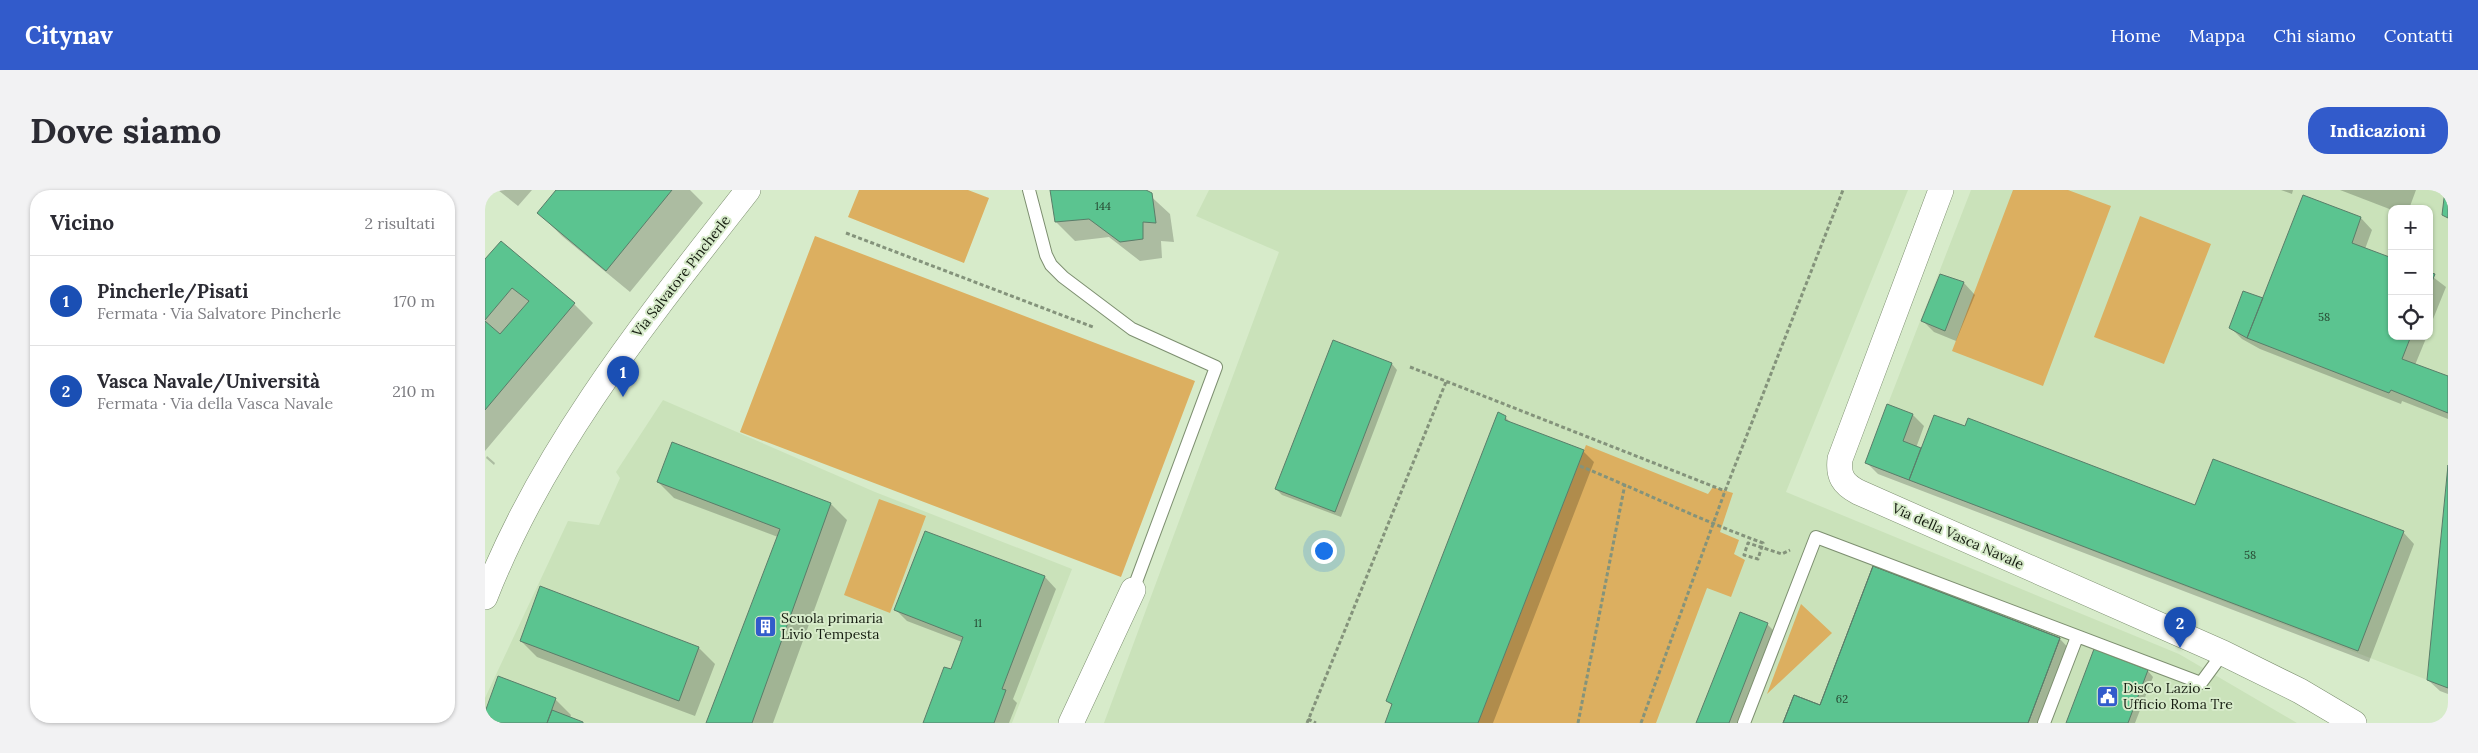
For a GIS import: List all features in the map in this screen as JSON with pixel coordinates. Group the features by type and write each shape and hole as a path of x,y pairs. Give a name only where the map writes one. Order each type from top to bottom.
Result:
{"street":[{"name":"Via Salvatore Pincherle","path":"485,597 493,557 579,415 642,326 748,190"},
{"name":"Via della Vasca Navale","path":"1941,190 1840,459 1838,469 1841,479 1858,492 2223,653 2300,691 2354,723"},
{"path":"1071,723 1133,590"}],"lane":[{"path":"1029,190 1041,244 1051,265 1063,277 1132,329 1216,367 1133,590"},
{"path":"1744,723 1816,538 2201,684 2223,653"},
{"path":"2044,723 2077,637"}],"path":[{"path":"1641,723 1725,491 1835,205 1843,190"},
{"path":"846,233 1104,331 1132,329"},
{"path":"1410,367 1725,491"},
{"path":"1316,723 1307,721 1446,382"},
{"path":"1580,466 1625,484 1714,525 1763,543 1760,551 1758,559 1744,555 1748,543 1757,546 1765,548 1782,554 1816,538"},
{"path":"1578,723 1625,484"}],"shaded area":[{"path":"859,190 968,190 989,198 964,263 848,217"},
{"path":"1209,190 1908,190 1786,492 2179,654 2297,723 1104,723 1279,252 1196,216"},
{"path":"1971,190 2448,190 2448,688 1865,463"},
{"path":"2013,190 2068,190 2111,206 2043,386 1952,351"},
{"path":"2140,216 2211,244 2164,364 2094,337"},
{"path":"815,236 1195,381 1121,577 740,432"},
{"path":"663,400 875,492 1072,569 1012,723 485,723 485,698 568,521 599,525 620,478 616,472"},
{"path":"1586,445 1708,494 1713,487 1733,493 1720,532 1739,540 1734,554 1745,560 1731,597 1707,588 1656,723 1478,723"},
{"path":"879,499 926,516 890,613 844,595"},
{"path":"1801,604 1832,633 1767,694"}],"building":[{"path":"556,190 672,190 606,271 537,213"},
{"path":"1050,190 1146,190 1152,193 1156,223 1143,222 1143,239 1120,242 1089,219 1055,222"},
{"path":"2445,190 2448,190 2448,218 2442,215"},
{"path":"2303,195 2361,217 2352,243 2388,256 2388,340 2409,340 2402,359 2448,376 2448,413 2391,390 2389,393 2247,338"},
{"path":"501,241 575,303 485,410 485,321 500,334 529,301 512,288 485,320 485,259"},
{"path":"1940,274 1964,282 1945,331 1921,321"},
{"path":"2243,291 2263,298 2247,338 2229,328"},
{"path":"1333,340 1392,363 1335,512 1275,489"},
{"path":"1887,404 1913,414 1903,441 1921,448 1909,480 1865,463"},
{"path":"1498,412 1506,416 1505,420 1584,450 1478,723 1385,723 1392,704 1386,701"},
{"path":"1934,415 1965,426 1968,418 2195,505 2213,459 2404,531 2358,651 1909,480"},
{"name":"Scuola primaria Livio Tempesta","path":"672,442 831,503 752,723 706,723 780,529 657,482"},
{"path":"2448,465 2448,688 2427,680"},
{"path":"925,531 1045,576 1002,689 1006,690 994,723 923,723 944,667 951,669 963,637 894,610"},
{"path":"1873,566 2060,638 2028,723 1783,723 1794,695 1820,705"},
{"path":"1873,566 2060,638 2028,723 1783,723 1794,695 1820,705"},
{"path":"540,586 699,647 679,701 520,641"},
{"path":"1740,612 1768,623 1729,723 1696,723"},
{"name":"DisCo Lazio - Ufficio Roma Tre","path":"2094,649 2148,670 2128,723 2066,723"},
{"path":"498,676 556,698 547,723 485,723 485,712"},
{"path":"552,710 583,722 583,723 547,723"}],"place":[{"name":"Pincherle/Pisati","path":"623,397"},
{"name":"Scuola primaria Livio Tempesta","path":"765,626"},
{"name":"Vasca Navale/Università","path":"2180,648"},
{"name":"DisCo Lazio - Ufficio Roma Tre","path":"2107,696"}]}
